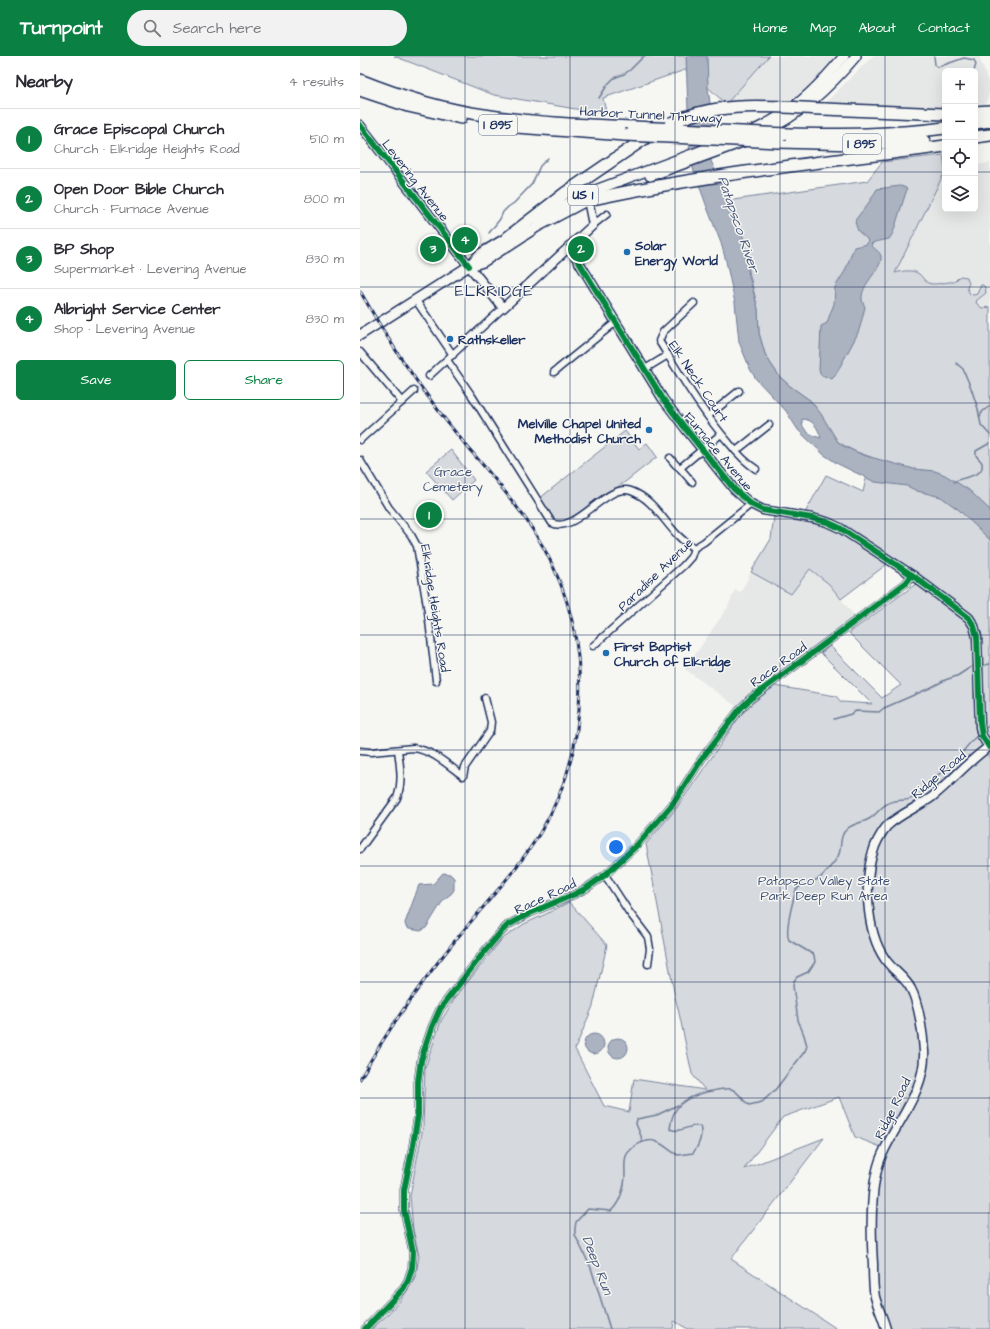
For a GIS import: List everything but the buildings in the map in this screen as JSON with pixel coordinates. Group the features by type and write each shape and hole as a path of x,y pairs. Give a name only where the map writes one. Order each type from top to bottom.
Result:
{"highway":[{"name":"Harbor Tunnel Thruway","path":"360,80 376,91 408,106 474,121 533,129 779,142 857,144 942,140"},
{"name":"Harbor Tunnel Thruway","path":"360,90 376,91 482,115 531,121 633,127 839,135 883,134 942,128"},
{"path":"508,237 565,193 656,131 689,116 729,107 942,114"},
{"path":"978,112 990,111"},
{"path":"978,123 990,121"},
{"path":"588,200 686,181 942,146"}],"main road":[{"name":"US 1","path":"743,139 796,106 814,91 844,56"},
{"name":"US 1","path":"469,266 480,254 544,215 590,192 743,139 784,122 802,110 836,80 856,56"},
{"name":"US 1","path":"360,335 469,266 483,262 537,227 588,200 681,161"}],"street":[{"name":"Levering Avenue","path":"360,125 503,308"},
{"path":"588,200 593,226"},
{"path":"429,376 569,246 607,214"},
{"name":"Furnace Avenue","path":"569,246 670,409 734,489 751,504 769,511 805,516 832,524 847,532 912,576 969,618 974,626 977,637 981,731 989,747"},
{"path":"415,299 453,355"},
{"name":"Elk Neck Court","path":"694,303 663,332 659,341 721,434 747,464 756,469"},
{"path":"554,372 616,322"},
{"path":"360,352 402,402"},
{"path":"645,369 668,355"},
{"path":"447,360 464,383 552,523 559,526 568,524 622,489 637,494 650,503 680,538 694,548"},
{"path":"360,440 414,390"},
{"path":"708,416 739,391"},
{"path":"736,451 769,425"},
{"path":"680,468 721,434"},
{"path":"670,458 692,482"},
{"name":"Elkridge Heights Road","path":"360,460 385,502 411,535 417,546 428,612 436,681"},
{"name":"Paradise Avenue","path":"593,646 682,566 691,557 694,548 704,542 751,504"},
{"name":"Race Road","path":"365,1329 403,1290 412,1268 413,1252 404,1210 404,1190 418,1115 419,1071 421,1060 436,1017 449,996 501,932 514,921 530,912 585,889 605,875 637,845 663,817 677,799 703,757 746,702 906,583 912,576"},
{"path":"360,751 371,752 413,748 426,750 463,776 465,767 490,731 491,722 485,698"},
{"name":"Ridge Road","path":"886,1329 876,1299 874,1283 871,1228 875,1180 882,1155 906,1112 917,1088 923,1070 924,1050 918,1013 912,990 884,958 875,938 867,897 871,859 879,837 889,825 932,796 989,747"},
{"path":"360,849 398,798 401,779 398,750"},
{"path":"360,757 371,752"},
{"path":"605,875 629,912 648,937 650,949 648,964"}],"shaded area":[{"name":"Patapsco River","path":"686,56 707,56 708,88 713,124 711,161 723,188 731,216 743,237 749,276 758,309 759,333 765,354 780,377 811,401 821,414 838,442 843,446 863,455 914,469 935,471 945,475 969,490 990,510 990,540 959,510 941,497 917,491 907,486 875,482 838,464 823,454 798,430 786,411 756,379 750,369 739,342 735,303 721,243 690,160 689,151 691,126 688,110","holes":["802,419 812,422 821,438 810,434 803,427"]},
{"path":"769,56 836,56 836,59 793,103 755,101 726,104"},
{"path":"873,56 979,56 990,87 984,108 978,107 978,68 942,68 942,107 825,103"},
{"path":"990,163 990,307 950,313 890,282 942,177 942,212 978,212 978,165"},
{"path":"900,186 907,189 893,233 889,239 871,244 880,254 881,261 863,293 862,300 865,307 857,335 835,376 832,379 821,375 819,370 821,326 827,323 834,304 835,287 845,271 854,247 867,244 868,242 867,239 858,231 855,222 856,219 877,189"},
{"path":"810,569 829,584 855,617 824,641 746,696 737,707 685,669 728,607 735,590 741,592 751,572 791,594"},
{"path":"443,873 450,874 454,878 454,890 444,899 426,928 421,931 409,929 406,927 405,923 419,885 433,884"},
{"path":"590,1034 598,1034 604,1040 604,1048 598,1054 590,1054 584,1048 584,1040"},
{"path":"614,1038 622,1038 628,1044 628,1052 622,1058 614,1058 608,1052 608,1044"}],"green space":[{"path":"394,56 769,56 726,104 688,69 603,98 606,112 593,112 494,95"},
{"name":"Patapsco Valley State Park Deep Run Area","path":"942,155 942,177 895,273 914,271 917,272 925,281 931,284 954,282 960,276 967,277 969,283 967,288 970,294 977,294 981,285 985,287 986,293 977,300 976,303 982,308 990,307 990,1329 887,1329 876,1295 875,1189 886,1149 855,1137 839,1097 783,1117 744,1169 824,1138 731,1259 837,1329 688,1329 674,1321 673,1329 371,1329 400,1301 413,1282 416,1274 419,1256 413,1230 410,1196 423,1127 425,1068 441,1021 455,998 502,939 524,924 569,902 607,945 593,1006 575,1049 604,1106 629,1112 634,1079 705,1090 692,1074 675,997 646,844 676,809 740,716 750,705 775,686 836,696 841,702 872,704 821,653 830,646 882,698 901,685 849,633 924,578 895,558 841,599 829,584 810,569 791,594 751,572 771,539 774,516 801,520 826,475 863,492 871,457 854,451 838,442 811,401 780,377 765,354 759,333 758,309 743,237 735,224 726,201 867,181 882,162"},
{"path":"625,431 639,449 647,443 657,457 625,482 565,522 554,520 540,498"},
{"name":"Grace Cemetery","path":"451,450 474,480 452,500 426,471"}],"waterway":[{"path":"599,98 614,78 630,70 644,56"},
{"path":"934,56 935,65 938,67 964,58 974,60 976,64 975,68"},
{"path":"489,233 500,219 503,212 532,184 540,166 548,158"},
{"path":"956,363 963,369 971,388 978,409 981,425 990,435"},
{"path":"980,416 983,411 990,406"},
{"path":"954,482 972,476 980,471 982,468 982,463 976,455 976,451 990,443"},
{"path":"985,665 990,664"},
{"path":"834,719 856,711 879,712 884,708 957,676 971,667"},
{"name":"Deep Run","path":"983,730 990,725"},
{"name":"Deep Run","path":"610,1329 591,1268 575,1235 576,1222 588,1209 611,1211 614,1208 623,1189 626,1156 628,1152 640,1143 649,1141 660,1143 678,1155 693,1153 700,1140 700,1126 692,1126 681,1130 670,1129 671,1121 677,1108 686,1100 706,1092 731,1089 734,1090 749,1105 762,1102 775,1090 805,1051 807,1046 798,1020 793,986 797,977 808,972 815,962 814,955 789,940 788,930 796,890 802,885 819,879 832,865 839,854 844,831 852,825 869,819 888,803 911,799 917,796 936,776 949,768 979,734"},
{"path":"642,1142 636,1124 637,1119 657,1115 678,1105"}],"railway":[{"path":"360,291 388,339 419,384 452,429 512,500 533,530 553,565 567,603 576,641 580,681 578,720 571,759 558,797 540,833 510,875 428,975 392,1026 360,1079"}],"cycle path":[{"path":"360,125 469,266"},
{"path":"569,246 663,399 734,489 751,504 763,510 812,518 827,522 840,528 912,575 969,618 974,626 977,637 980,723 982,736 989,747 990,746"},
{"path":"365,1329 403,1289 412,1268 413,1252 404,1210 404,1190 418,1115 418,1082 421,1060 432,1027 440,1009 484,952 508,925 530,913 585,889 605,875 637,845 672,805 703,757 740,709 751,698 906,583 912,575"}],"place":[{"name":"Albright Service Center","path":"465,240"},
{"name":"BP Shop","path":"433,249"},
{"name":"Open Door Bible Church","path":"581,249"},
{"name":"Solar Energy World","path":"627,252"},
{"name":"Rathskeller","path":"450,339"},
{"name":"Melville Chapel United Methodist Church","path":"649,430"},
{"name":"Grace Episcopal Church","path":"429,515"},
{"name":"First Baptist Church of Elkridge","path":"606,653"}],"district":[{"name":"ELKRIDGE","path":"494,291"}]}
